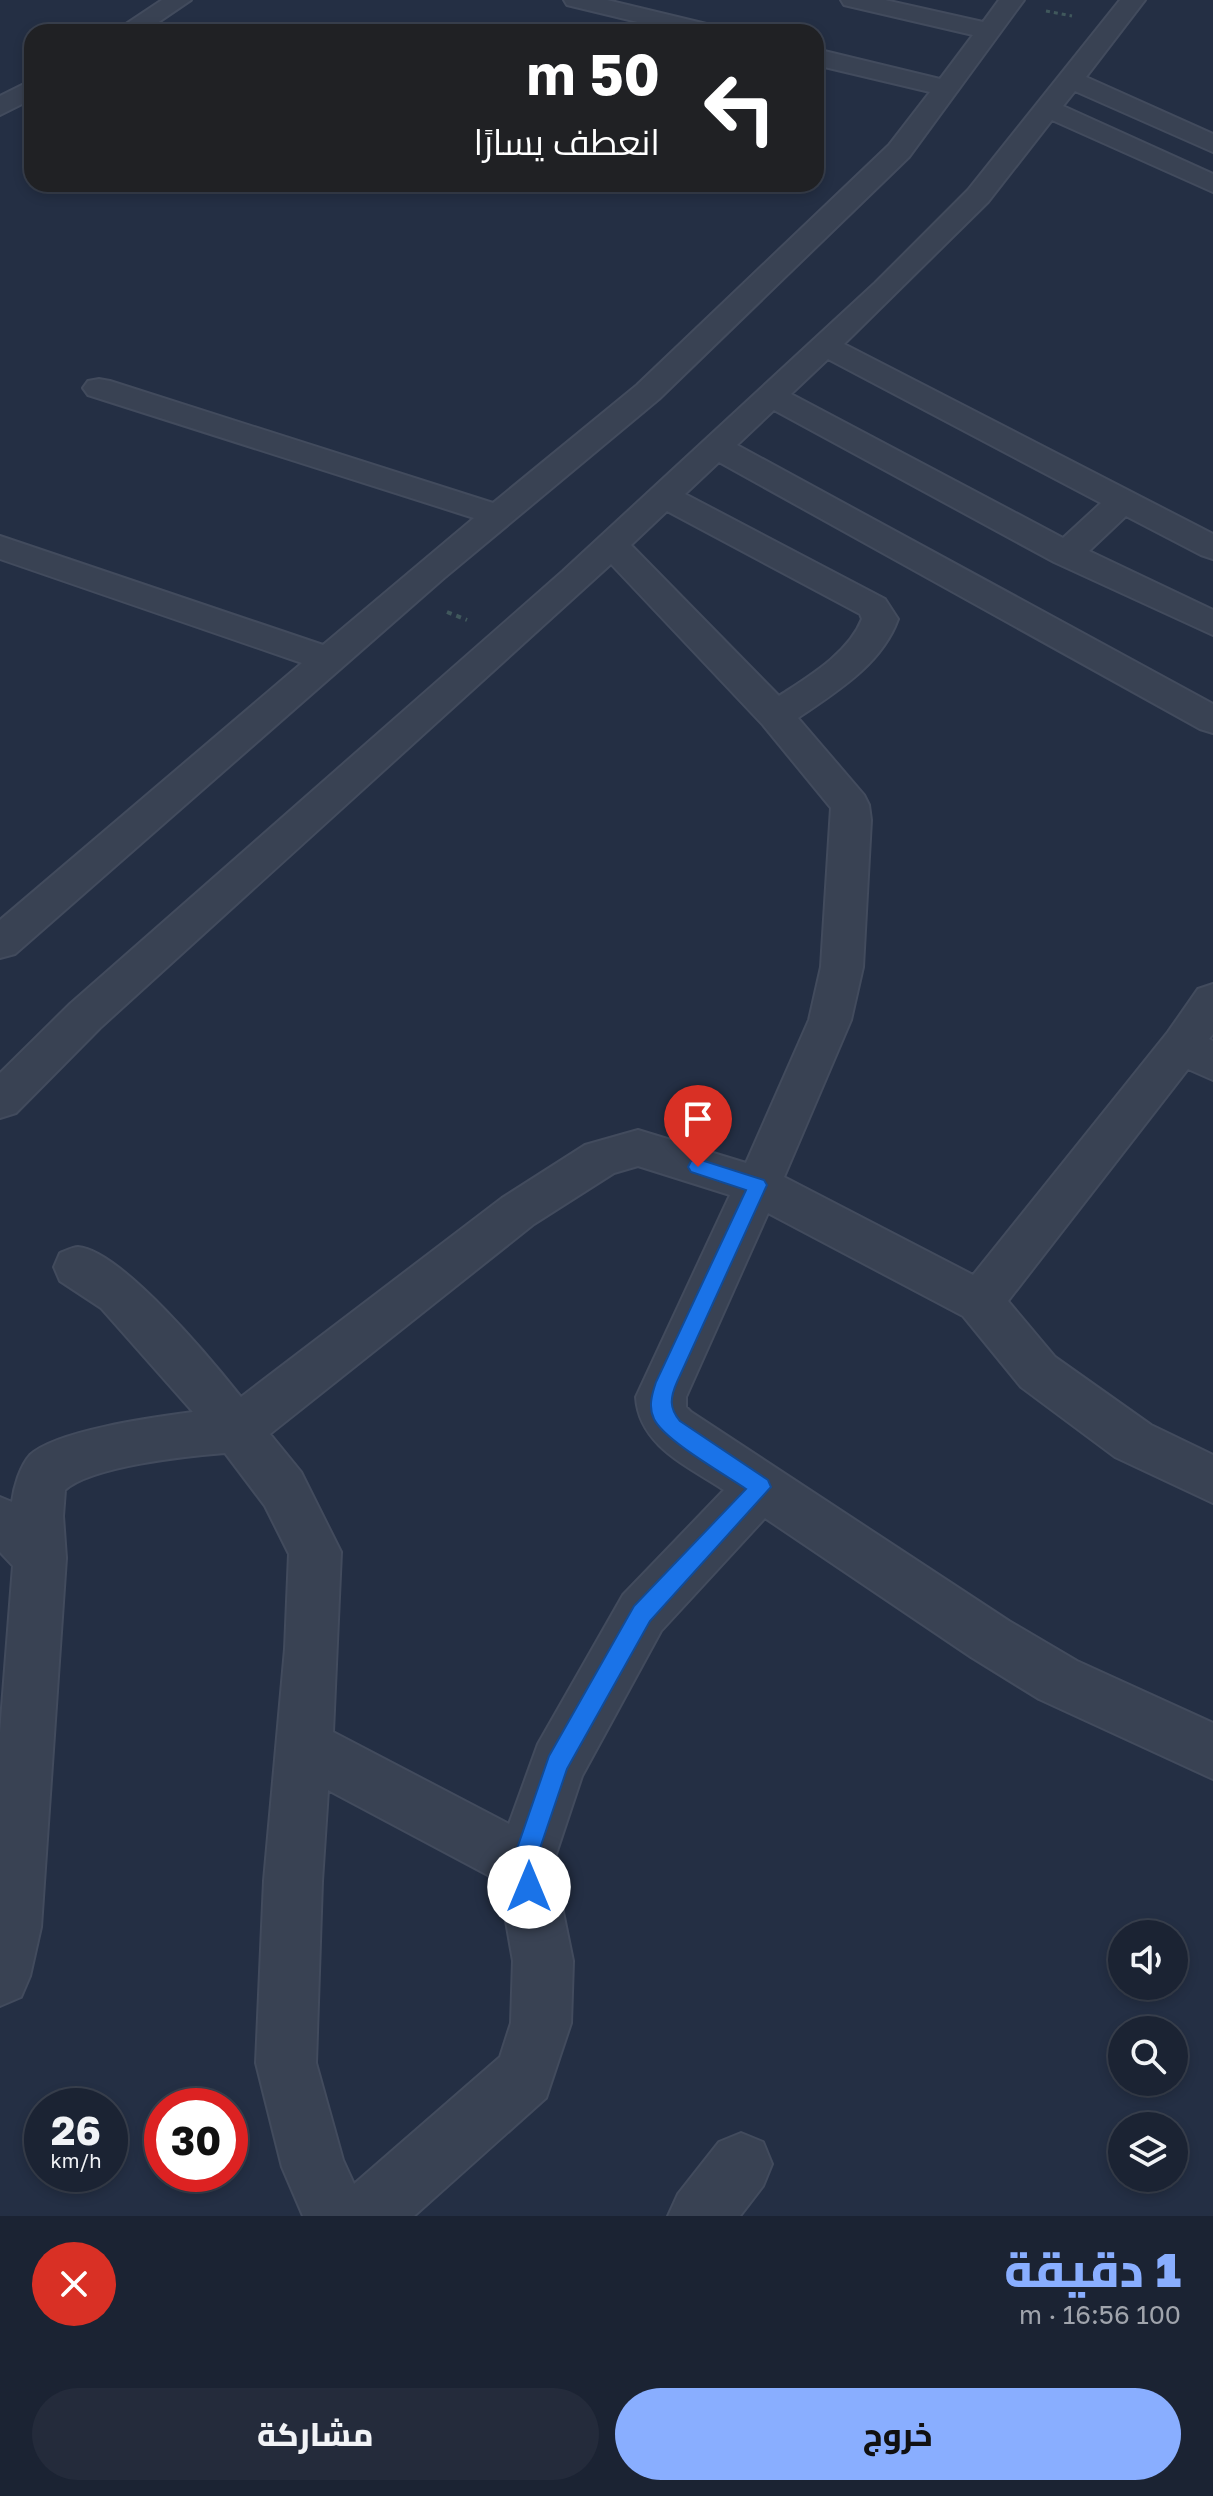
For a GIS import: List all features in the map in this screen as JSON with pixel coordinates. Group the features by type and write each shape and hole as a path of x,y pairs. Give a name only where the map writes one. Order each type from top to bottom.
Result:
{"street":[{"path":"139,24 179,0"},
{"path":"576,0 676,24"},
{"path":"853,0 988,31"},
{"path":"0,943 328,659 648,392 899,151 1012,0"},
{"path":"0,1101 85,1016 612,545 825,346 968,206 1049,109 1133,0"},
{"path":"824,59 945,88"},
{"path":"1072,80 1213,144"},
{"path":"0,107 24,93"},
{"path":"1049,109 1213,184"},
{"path":"825,346 1213,548"},
{"path":"99,388 498,515"},
{"path":"771,396 1066,554 1213,624"},
{"path":"716,447 1213,720"},
{"path":"664,496 873,607 880,619 870,639 825,683 776,716"},
{"path":"1066,554 1123,501"},
{"path":"612,545 776,716 850,805 852,820 842,967 830,1020 661,1397 662,1415 673,1428 990,1639 1058,1680 1213,1751"},
{"path":"0,547 328,659"},
{"path":"980,1302 1198,1053 1213,1000"},
{"path":"0,1976 12,1927 40,1558 39,1488 48,1472 62,1462 182,1435 210,1430 237,1430 518,1211 601,1158 638,1148 757,1185 980,1302 1038,1372 1133,1441 1213,1480"},
{"path":"77,1267 118,1294 192,1372 283,1489 315,1552 293,1881 286,2063 313,2167 336,2216"},
{"path":"366,2216 524,2076 541,2023 543,1961 524,1863 558,1764 642,1613 761,1487"},
{"path":"0,1521 14,1530 40,1558"},
{"path":"304,1747 524,1863"},
{"path":"700,2216 741,2164"}],"route":[{"path":"529,1887 524,1863 558,1764 642,1613 761,1487 673,1428 662,1415 661,1397 666,1382 757,1185 698,1167"}]}
